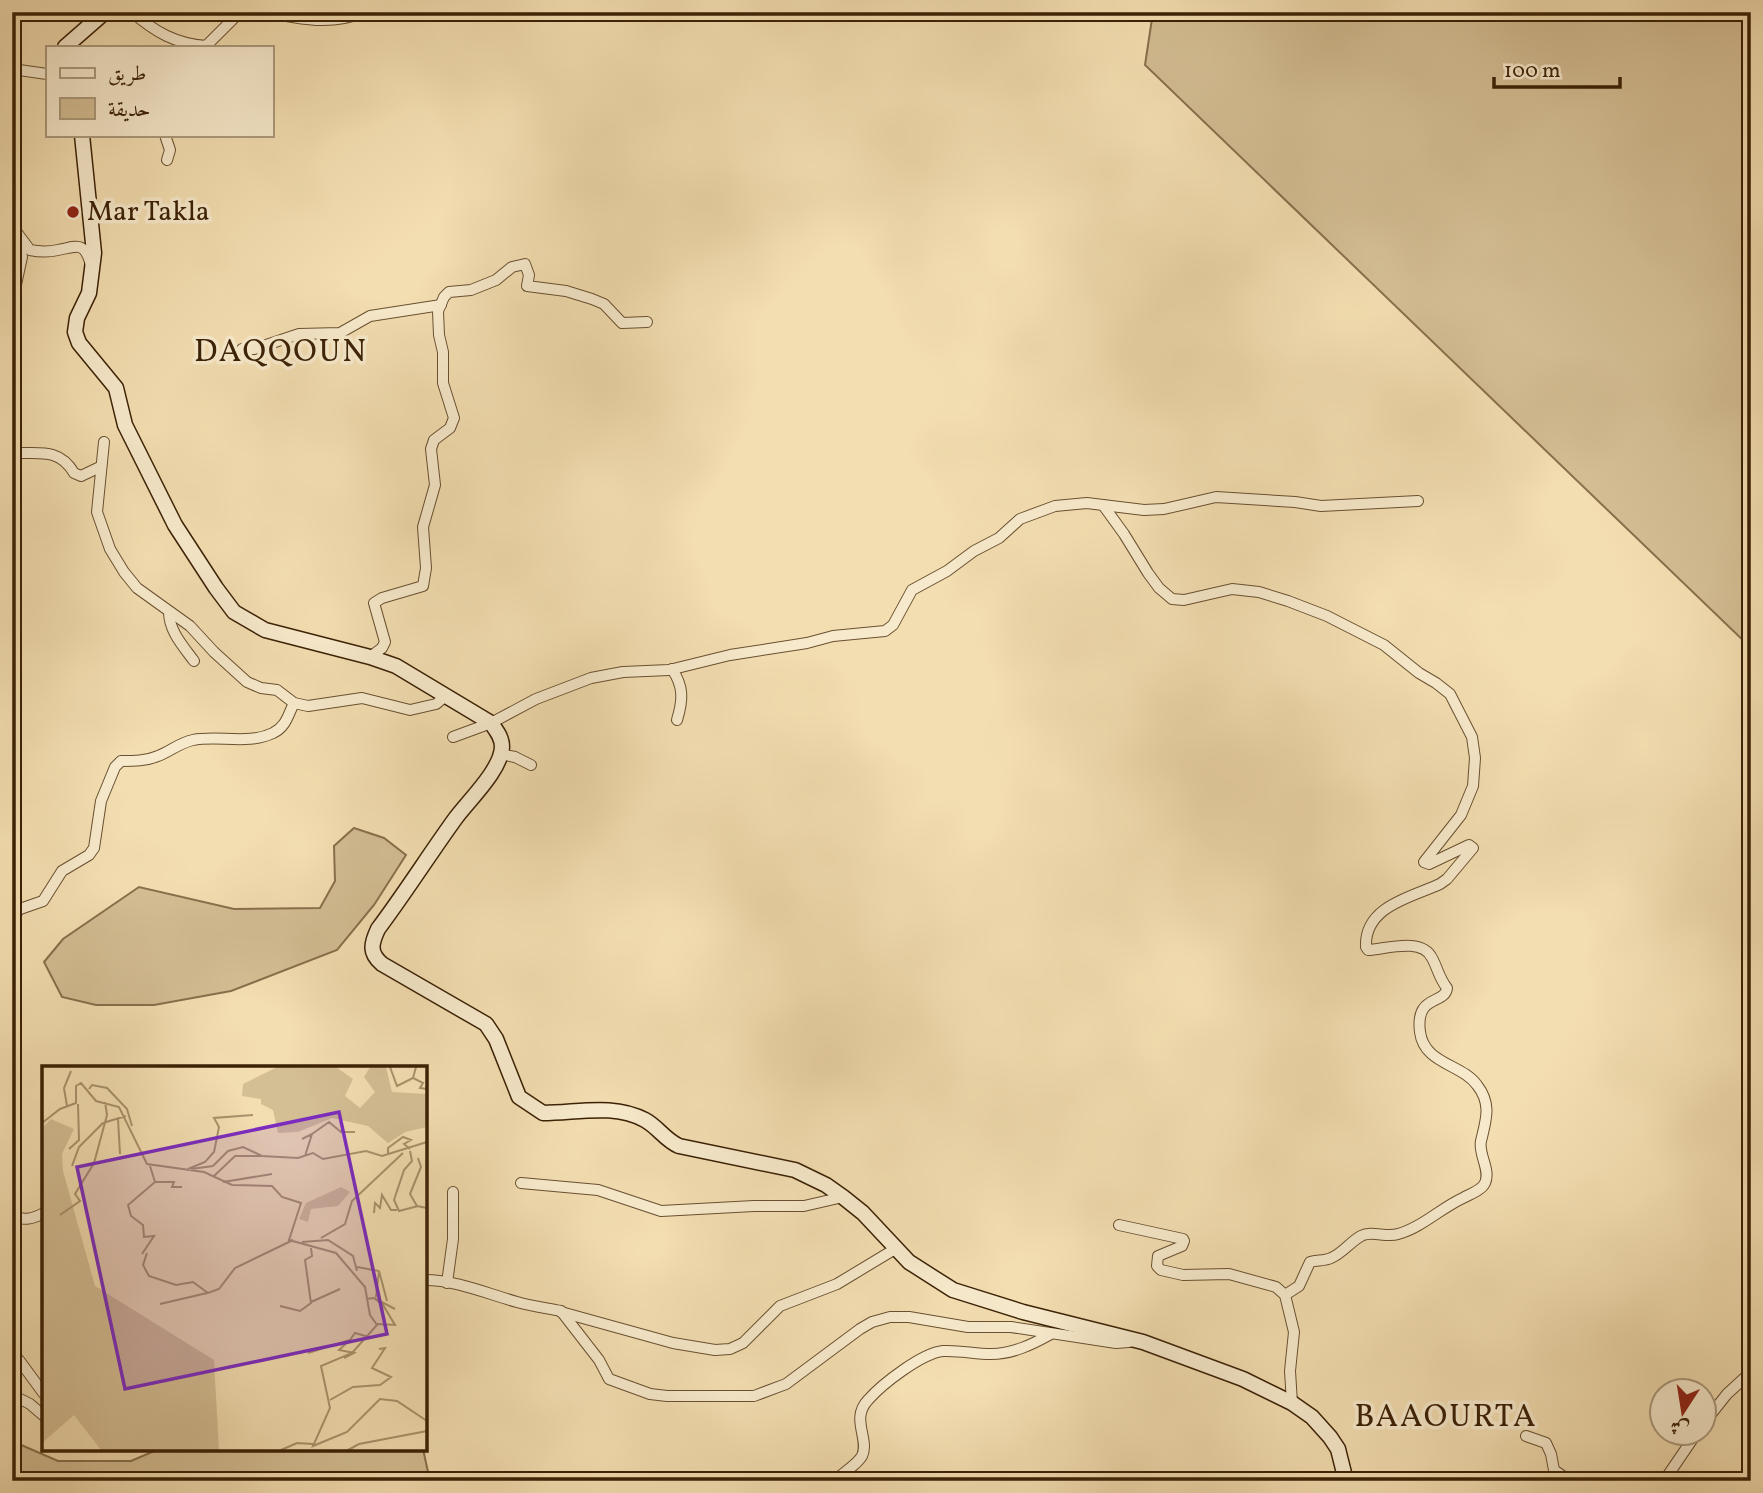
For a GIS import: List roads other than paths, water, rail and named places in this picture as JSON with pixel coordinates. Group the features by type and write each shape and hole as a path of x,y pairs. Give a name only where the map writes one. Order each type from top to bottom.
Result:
{"main road":[{"path":"66,46 95,15"},
{"path":"82,136 94,253 89,293 77,318 75,332 79,343 116,388 125,425 175,525 216,588 234,612 265,630 396,666 491,723 501,737 500,754 491,772 378,929 372,943 375,958 486,1024 496,1039 519,1097 533,1108 543,1112 617,1110 630,1113 657,1127 671,1143 679,1146 795,1170 826,1185 863,1213 895,1249 922,1272 968,1296 1143,1342 1243,1379 1292,1403 1311,1417 1330,1437 1338,1449 1346,1481"}],"street":[{"path":"132,12 158,33 173,40 206,46 240,12"},
{"path":"265,12 316,21 337,20 365,12"},
{"path":"12,69 46,74"},
{"path":"165,136 170,150 167,160"},
{"path":"12,226 22,257 12,303"},
{"path":"21,251 51,252 73,245 80,246 89,259 93,273"},
{"path":"370,657 382,648 384,642 374,603 382,598 424,586 424,527 435,485 431,449 434,440 450,428 454,418 443,383 443,352 438,323 438,311 444,297 449,292 471,290 496,280 512,267 525,264 529,275 527,286 566,291 592,299 604,304 622,323 647,322"},
{"path":"242,349 254,349 299,334 340,333 370,316 441,305"},
{"path":"104,442 97,512 104,536 124,572 137,588 190,626 247,682 261,688 277,690 294,703 323,705 349,698 362,698 410,710 436,704 447,695"},
{"path":"12,453 33,451 55,455 81,476 100,467"},
{"path":"453,737 491,723 536,699 591,678 623,672 672,669 833,636 885,631 893,625 912,590 999,538 1020,519 1055,506 1087,503 1144,510 1164,509 1216,496 1321,506 1418,501"},
{"path":"1103,505 1125,534 1148,573 1167,596 1184,600 1232,589 1246,590 1288,601 1327,616 1384,645 1419,673 1444,688 1454,699 1472,737 1475,768 1468,802 1424,862 1429,864 1469,845 1473,848 1440,884 1390,905 1375,921 1366,944 1368,950 1414,946 1424,948 1431,954 1447,993 1443,998 1429,1000 1426,1004 1420,1022 1421,1037 1433,1055 1471,1078 1482,1094 1488,1112 1480,1146 1486,1179 1474,1192 1442,1208 1408,1231 1392,1236 1364,1234 1332,1258 1310,1262 1299,1286 1286,1295"},
{"path":"169,612 169,621 176,636 194,661"},
{"path":"672,669 680,682 683,700 677,720"},
{"path":"12,917 20,909 43,901 62,871 89,855 94,848 101,801 115,767 121,761 146,760 194,740 258,738 271,734 283,726 294,703"},
{"path":"500,754 515,757 531,765"},
{"path":"521,1183 598,1190 661,1211 804,1206 843,1197"},
{"path":"447,1283 453,1239 453,1192"},
{"path":"12,1216 22,1220 42,1214"},
{"path":"1119,1225 1183,1239 1182,1246 1158,1256 1157,1266 1161,1270 1183,1275 1229,1274 1276,1287 1286,1295 1294,1332 1290,1371 1292,1403"},
{"path":"427,1280 478,1289 519,1303 561,1311 673,1343 715,1350 730,1349 743,1343 780,1306 837,1284 895,1249"},
{"path":"561,1311 599,1360 609,1379 650,1394 667,1396 733,1397 771,1391 804,1372 860,1329 890,1317 909,1317 968,1326 1011,1327 1116,1343 1143,1342"},
{"path":"835,1481 860,1460 863,1453 860,1419 863,1405 876,1391 913,1362 943,1351 993,1354 1009,1352 1052,1334"},
{"path":"12,1359 19,1360 42,1391"},
{"path":"1718,1405 1751,1372"},
{"path":"12,1395 30,1404 42,1414"},
{"path":"1526,1436 1546,1443 1554,1470 1570,1481"},
{"path":"1664,1481 1686,1448"}],"place":[{"name":"Mar Takla","path":"73,212"}],"district":[{"name":"DAQQOUN","path":"281,353"},
{"name":"BAAOURTA","path":"1446,1418"}]}
